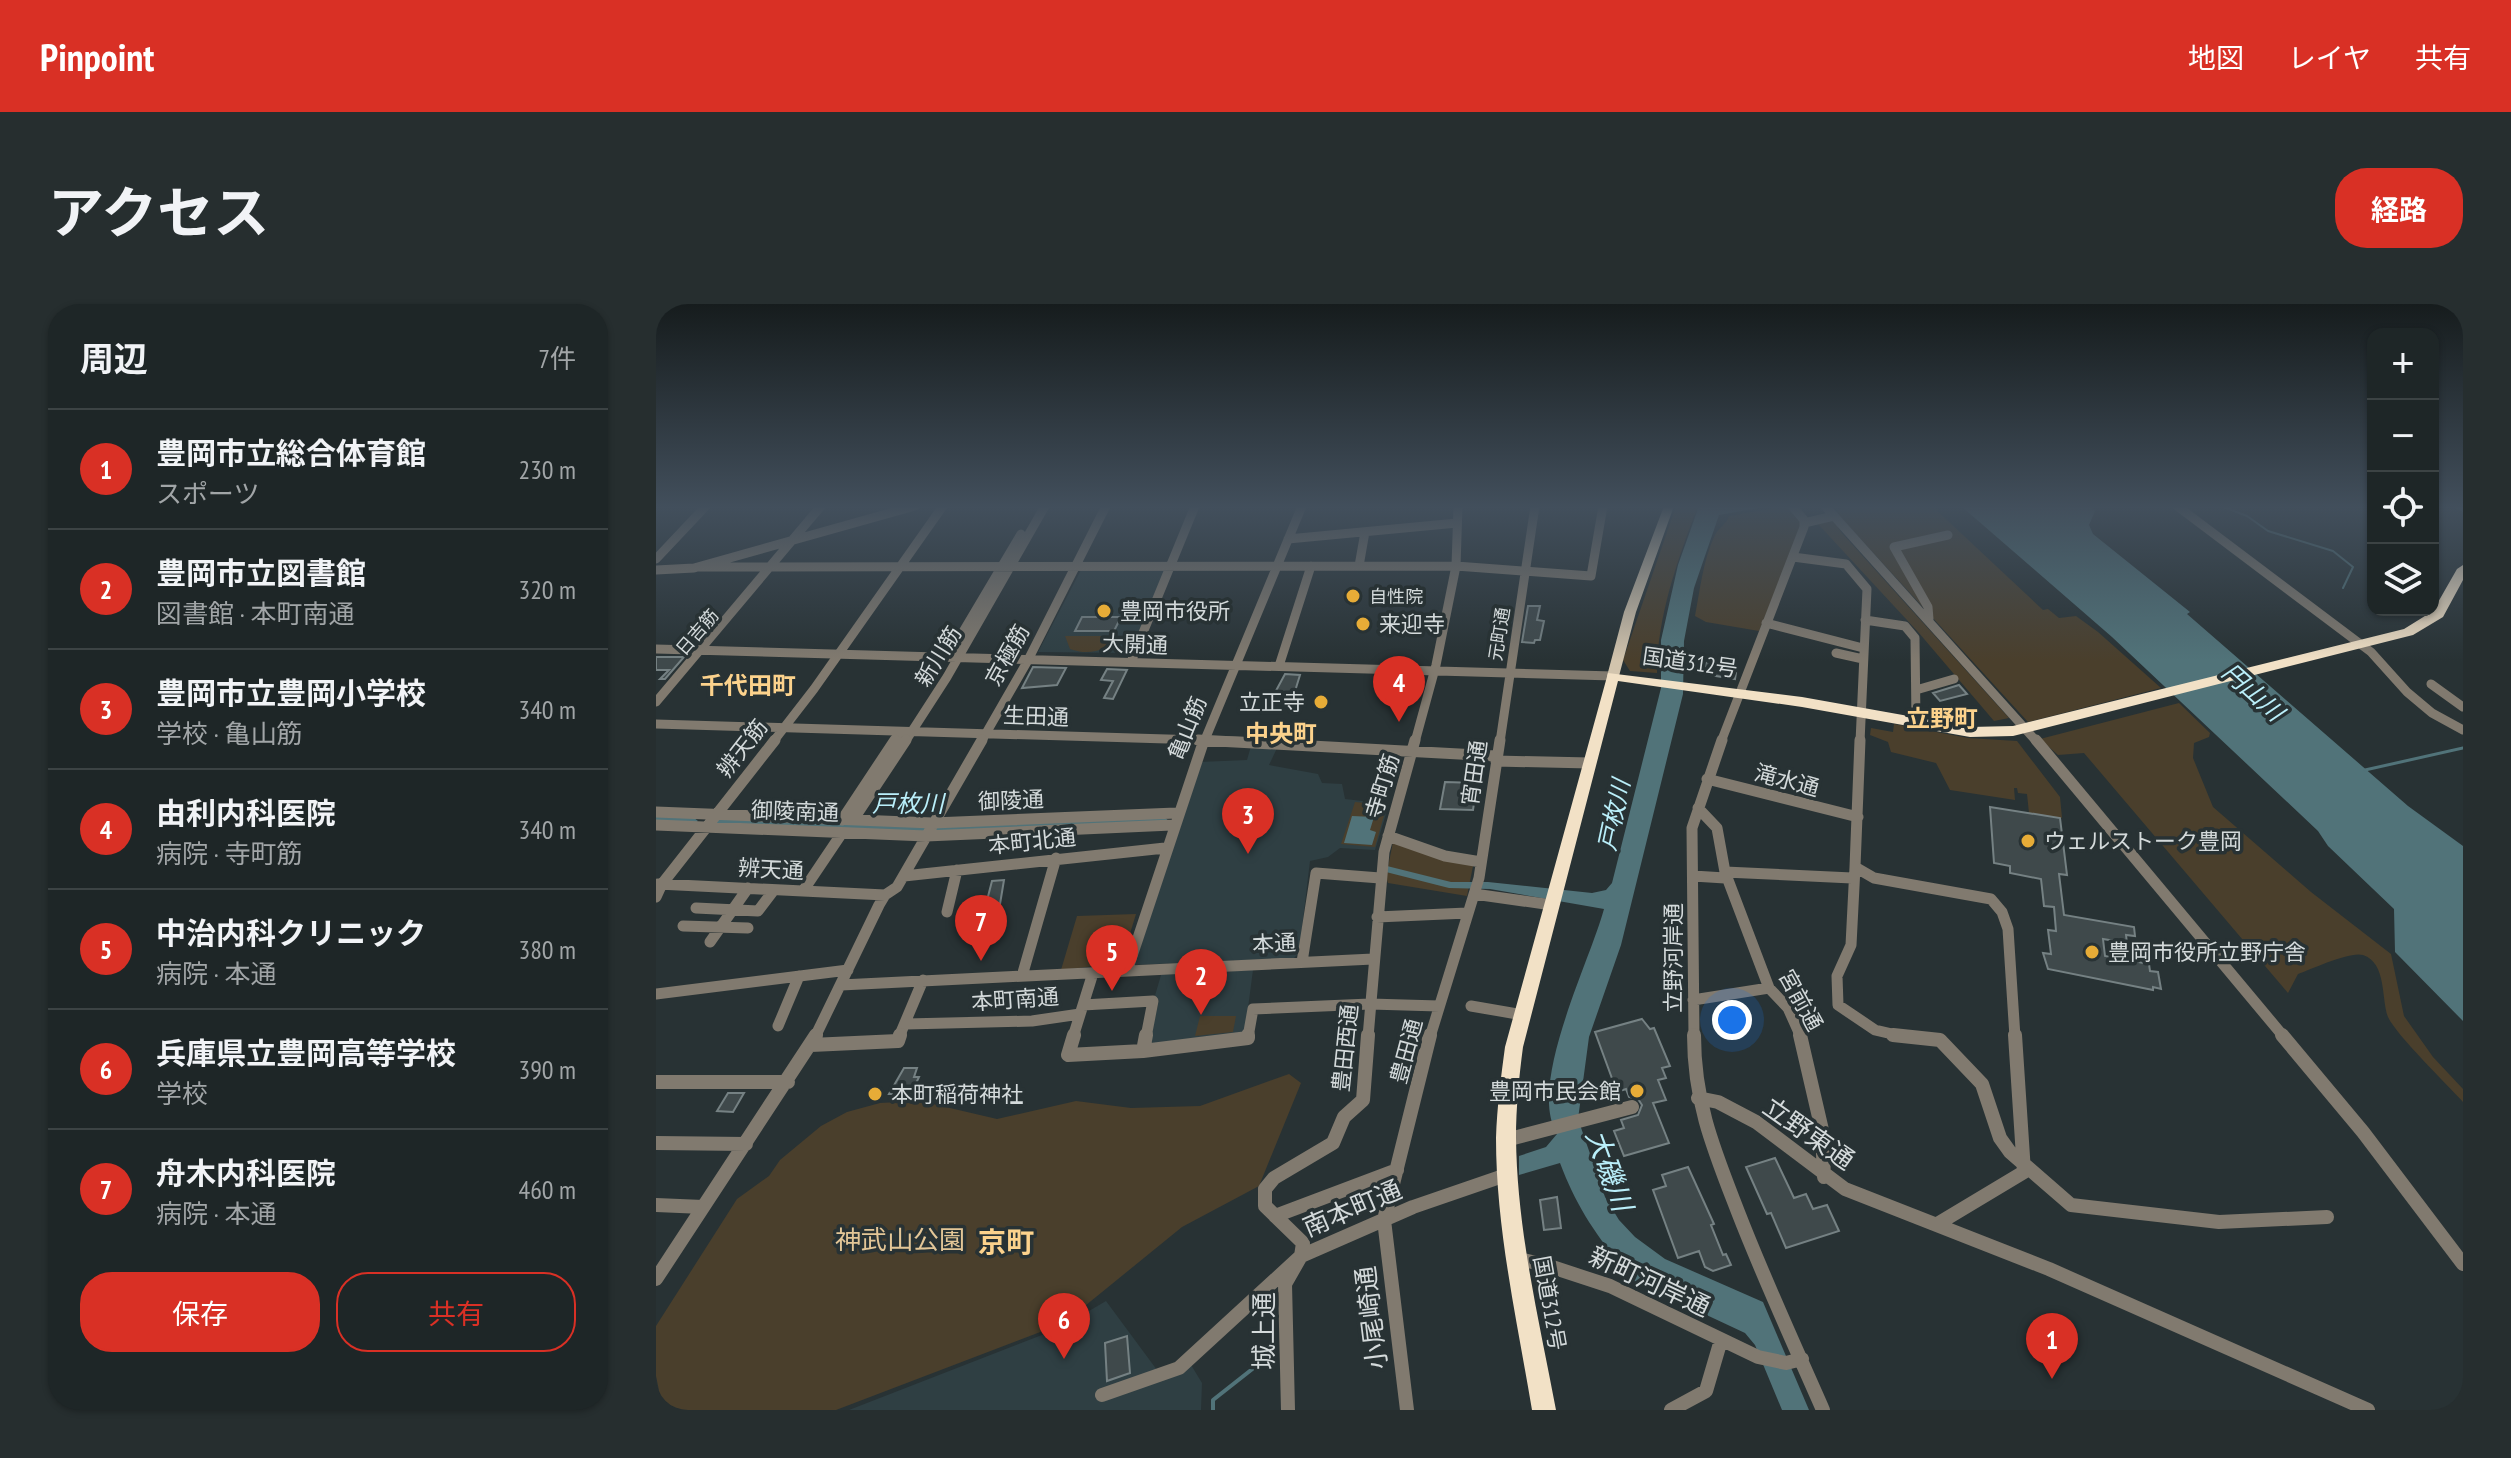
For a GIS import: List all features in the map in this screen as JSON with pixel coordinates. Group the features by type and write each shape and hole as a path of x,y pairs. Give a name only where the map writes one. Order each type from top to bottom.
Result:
{"highway":[{"name":"国道312号","path":"1544,1410 1506,1175 1511,1063 1613,676 1985,733 2032,727 2408,632 2432,620 2446,603 2463,569"}],"main road":[{"path":"1613,676 1630,612 1650,558"}],"street":[{"path":"699,567 732,558"},
{"name":"日吉筋","path":"656,702 780,558"},
{"name":"辨天筋","path":"656,897 659,884 840,654 907,558"},
{"name":"新川筋","path":"848,820 960,657 1011,558"},
{"name":"新川筋","path":"948,657 1012,558"},
{"name":"京極筋","path":"657,1276 811,1045 885,895 897,887 904,876 1029,659 1080,558"},
{"path":"1131,662 1174,558"},
{"name":"亀山筋","path":"1127,971 1176,813 1280,558"},
{"path":"1359,566 1360,558"},
{"name":"寺町筋","path":"1380,878 1388,836 1435,670 1456,558"},
{"name":"元町通","path":"1509,672 1526,558"},
{"path":"656,570 699,567 1456,566 1591,576 1594,558"},
{"name":"立野河岸通","path":"1793,558 1738,693 1692,828 1694,1067 1705,1128 1799,1361 1823,1410"},
{"path":"1797,558 1848,565 1867,587 1851,945 1837,976 1838,1005 1858,1021 1893,1038 1940,1040 1982,1084 1991,1101 2000,1138 2024,1165 2071,1205 2234,1223 2327,1217"},
{"path":"1872,558 2032,727 2045,753 2363,1132 2463,1264"},
{"path":"1900,558 1928,607 1929,620"},
{"path":"2244,558 2358,645 2432,713 2463,730"},
{"path":"1279,666 1311,566"},
{"path":"1865,620 1905,626 1915,638 1916,722"},
{"path":"1766,623 1863,648"},
{"name":"大開通","path":"656,649 1613,676"},
{"path":"1836,653 1863,659"},
{"name":"宵田通","path":"1476,888 1509,672"},
{"path":"1916,690 1954,679"},
{"path":"2431,684 2463,707"},
{"name":"生田通","path":"656,724 1282,742 1590,763"},
{"name":"滝水通","path":"1707,779 1858,817"},
{"name":"宮前通","path":"1698,808 1717,828 1725,872 1769,988 1788,1008 1803,1041 1822,1130 1824,1177"},
{"name":"御陵通","path":"656,812 711,821 848,820 930,829 1176,813"},
{"name":"御陵南通","path":"656,825 711,821 842,833 1172,825"},
{"path":"803,891 842,833"},
{"path":"1388,836 1452,859 1481,862"},
{"name":"本町北通","path":"904,876 1165,848"},
{"path":"1022,976 1056,858"},
{"path":"947,912 957,870"},
{"path":"1693,876 1725,878 1725,872 1854,872 1991,899 2002,912 2008,929 2024,1172 1939,1223"},
{"path":"1302,962 1316,873 1380,878"},
{"name":"豊田西通","path":"1275,1216 1265,1206 1268,1183 1333,1143 1344,1117 1363,1100 1380,878"},
{"name":"辨天通","path":"659,884 885,895"},
{"path":"710,942 748,888"},
{"path":"1476,888 1552,905"},
{"name":"豊田通","path":"1384,1220 1439,1006 1476,888"},
{"path":"696,908 758,911 774,890"},
{"path":"1377,917 1467,913"},
{"path":"683,926 748,928"},
{"name":"本通","path":"841,985 1373,959"},
{"path":"656,994 848,970"},
{"path":"1093,973 1082,1010 1153,1001 1143,1051"},
{"path":"778,1026 799,976"},
{"path":"811,1045 898,1041 923,980"},
{"path":"1693,1000 1769,988"},
{"name":"本町南通","path":"906,1024 1032,1021 1082,1010 1068,1055 1143,1051 1248,1038 1253,1009 1370,1004 1439,1006"},
{"path":"1471,1006 1523,1015"},
{"path":"656,1082 788,1082"},
{"name":"立野東通","path":"1698,1098 1722,1103 1761,1125 1824,1177 1845,1189 1939,1223 2105,1292 2368,1410"},
{"path":"1506,1140 1632,1107"},
{"path":"656,1143 746,1144"},
{"path":"1301,1256 1303,1243 1275,1216 1397,1170"},
{"name":"南本町通","path":"1102,1395 1179,1368 1301,1256 1413,1207 1506,1175"},
{"path":"656,1205 703,1207"},
{"name":"小尾崎通","path":"1384,1220 1407,1410"},
{"name":"城上通","path":"1288,1410 1285,1284 1301,1256"},
{"name":"新町河岸通","path":"1519,1259 1566,1269 1758,1357 1773,1362 1799,1361"},
{"path":"1671,1410 1706,1391 1721,1340"}],"shaded area":[{"name":"豊岡市役所","path":"1081,570 1166,570 1131,653 1038,652"},
{"path":"1251,746 1278,746 1269,765 1318,774 1322,783 1342,784 1345,799 1389,804 1375,850 1340,848 1328,857 1310,861 1299,953 1294,958 1133,965 1199,762 1247,760"},
{"path":"1253,970 1245,1031 1240,1035 1149,1045 1159,1000 1154,999 1161,975"},
{"path":"1106,1301 1157,1370 1176,1364 1185,1355 1202,1383 1201,1410 849,1410 1060,1328"}],"green space":[{"path":"1658,558 1679,558 1665,609 1657,673 1630,671 1623,660"},
{"path":"1707,558 1788,558 1759,631 1706,622 1695,616"},
{"path":"1849,558 1864,558 2009,718 1994,721"},
{"path":"1878,558 1987,558 2043,610 2048,609 2059,618 2076,616 2161,688 2028,722"},
{"path":"1065,636 1120,636 1104,649 1084,652 1070,649"},
{"path":"2179,703 2210,733 2209,737 2194,743 2193,758 2213,807 2311,892 2391,954 2404,1016 2433,1057 2463,1089 2463,1102 2393,1025 2386,1009 2380,973 2371,959 2357,954 2298,974 2288,993 2084,753 2058,755 2040,739"},
{"path":"1894,724 1968,738 2017,741 2060,797 2062,818 2029,813 2027,794 2018,793 2017,788 2014,788 2015,800 1950,790 1936,763 1891,752 1888,742 1870,735 1871,728 1893,732"},
{"path":"1355,802 1387,805 1375,847 1341,844"},
{"path":"1393,842 1473,866 1467,896 1388,883 1386,877"},
{"path":"1136,914 1121,963 1061,970 1077,916"},
{"path":"1200,1016 1236,1016 1233,1032 1195,1036"},
{"name":"神武山公園","path":"1289,1074 1301,1083 1259,1186 1182,1227 1064,1323 836,1410 663,1410 656,1376 656,1326 737,1199 769,1176 780,1160 821,1126 847,1112 880,1103 920,1101 997,1119 1076,1101 1131,1108 1200,1106"}],"water":[{"path":"1681,558 1704,558 1694,588 1684,641 1683,694 1621,945 1589,1037 1578,1119 1605,1197 1619,1220 1635,1237 1665,1259 1763,1302 1809,1410 1782,1410 1755,1345 1745,1333 1619,1274 1620,1264 1586,1216 1560,1163 1519,1175 1519,1156 1546,1147 1557,1134 1550,1113 1555,1056 1604,909 1490,889 1449,888 1386,872 1387,866 1451,882 1488,882 1592,893 1606,890 1612,883 1661,688 1661,640"},
{"name":"円山川","path":"2020,558 2122,558 2190,612 2187,614 2408,806 2463,846 2463,1021 2395,952 2394,909 2328,846 2318,831 2112,637"},
{"path":"1352,816 1374,817 1370,830 1376,832 1372,845 1344,843"}],"building":[{"path":"1528,606 1540,606 1537,620 1544,621 1540,640 1534,643 1522,642"},
{"path":"1082,617 1121,617 1114,631 1075,631"},
{"path":"656,657 684,657 665,679 660,679 669,670 656,670"},
{"path":"1706,662 1737,666 1735,679 1703,674"},
{"path":"1033,667 1066,668 1057,685 1022,688"},
{"path":"1107,669 1127,670 1113,699 1104,698 1113,681 1101,680"},
{"path":"1285,674 1300,675 1292,701 1271,700"},
{"path":"1959,685 1967,694 1940,701 1933,693"},
{"path":"1445,782 1477,783 1473,810 1440,809"},
{"path":"1990,807 2060,818 2067,875 2059,874 2064,915 2134,927 2135,936 2126,935 2127,943 2103,939 2105,956 2149,964 2150,971 2158,972 2161,989 2048,969 2043,953 2051,954 2048,930 2056,931 2054,907 2044,906 2041,879 2010,873 2010,866 1994,863"},
{"path":"1004,880 999,910 984,912 992,881"},
{"name":"豊岡市民会館","path":"1642,1019 1650,1029 1654,1028 1670,1066 1662,1068 1666,1078 1658,1080 1666,1100 1653,1103 1669,1143 1624,1156 1614,1131 1624,1128 1621,1120 1638,1115 1642,1105 1638,1099 1629,1097 1626,1089 1617,1092 1595,1032"},
{"path":"904,1068 917,1068 914,1077 919,1077 911,1094 889,1094"},
{"path":"728,1093 744,1093 733,1112 717,1111"},
{"path":"1775,1158 1794,1198 1806,1194 1813,1209 1827,1205 1839,1231 1786,1248 1746,1167"},
{"path":"1688,1167 1714,1224 1711,1225 1723,1255 1726,1254 1731,1265 1713,1271 1705,1267 1699,1251 1678,1258 1653,1190 1666,1186 1662,1175"},
{"path":"1557,1197 1561,1228 1544,1230 1540,1200"},
{"path":"1127,1336 1130,1373 1107,1381 1105,1343"}],"waterway":[{"path":"2341,558 2353,567 2343,588"},
{"path":"2365,770 2463,748"},
{"name":"戸枚川","path":"656,819 689,821"},
{"name":"戸枚川","path":"723,822 935,829 1160,821"},
{"path":"1213,1410 1213,1400 1274,1352"}],"place":[{"name":"自性院","path":"1353,596"},
{"name":"豊岡市役所","path":"1104,611"},
{"name":"来迎寺","path":"1363,624"},
{"name":"立正寺","path":"1321,702"},
{"name":"由利内科医院","path":"1399,722"},
{"name":"ウェルストーク豊岡","path":"2028,841"},
{"name":"豊岡市立豊岡小学校","path":"1248,854"},
{"name":"豊岡市役所立野庁舎","path":"2092,952"},
{"name":"舟木内科医院","path":"981,961"},
{"name":"中治内科クリニック","path":"1112,991"},
{"name":"豊岡市立図書館","path":"1201,1015"},
{"name":"豊岡市民会館","path":"1637,1091"},
{"name":"本町稲荷神社","path":"875,1094"},
{"name":"兵庫県立豊岡高等学校","path":"1064,1359"},
{"name":"豊岡市立総合体育館","path":"2052,1379"}],"district":[{"name":"千代田町","path":"748,685"},
{"name":"立野町","path":"1942,718"},
{"name":"中央町","path":"1281,733"},
{"name":"京町","path":"1006,1241"}],"water label":[{"name":"大磯川","path":"1610,1170"}]}
